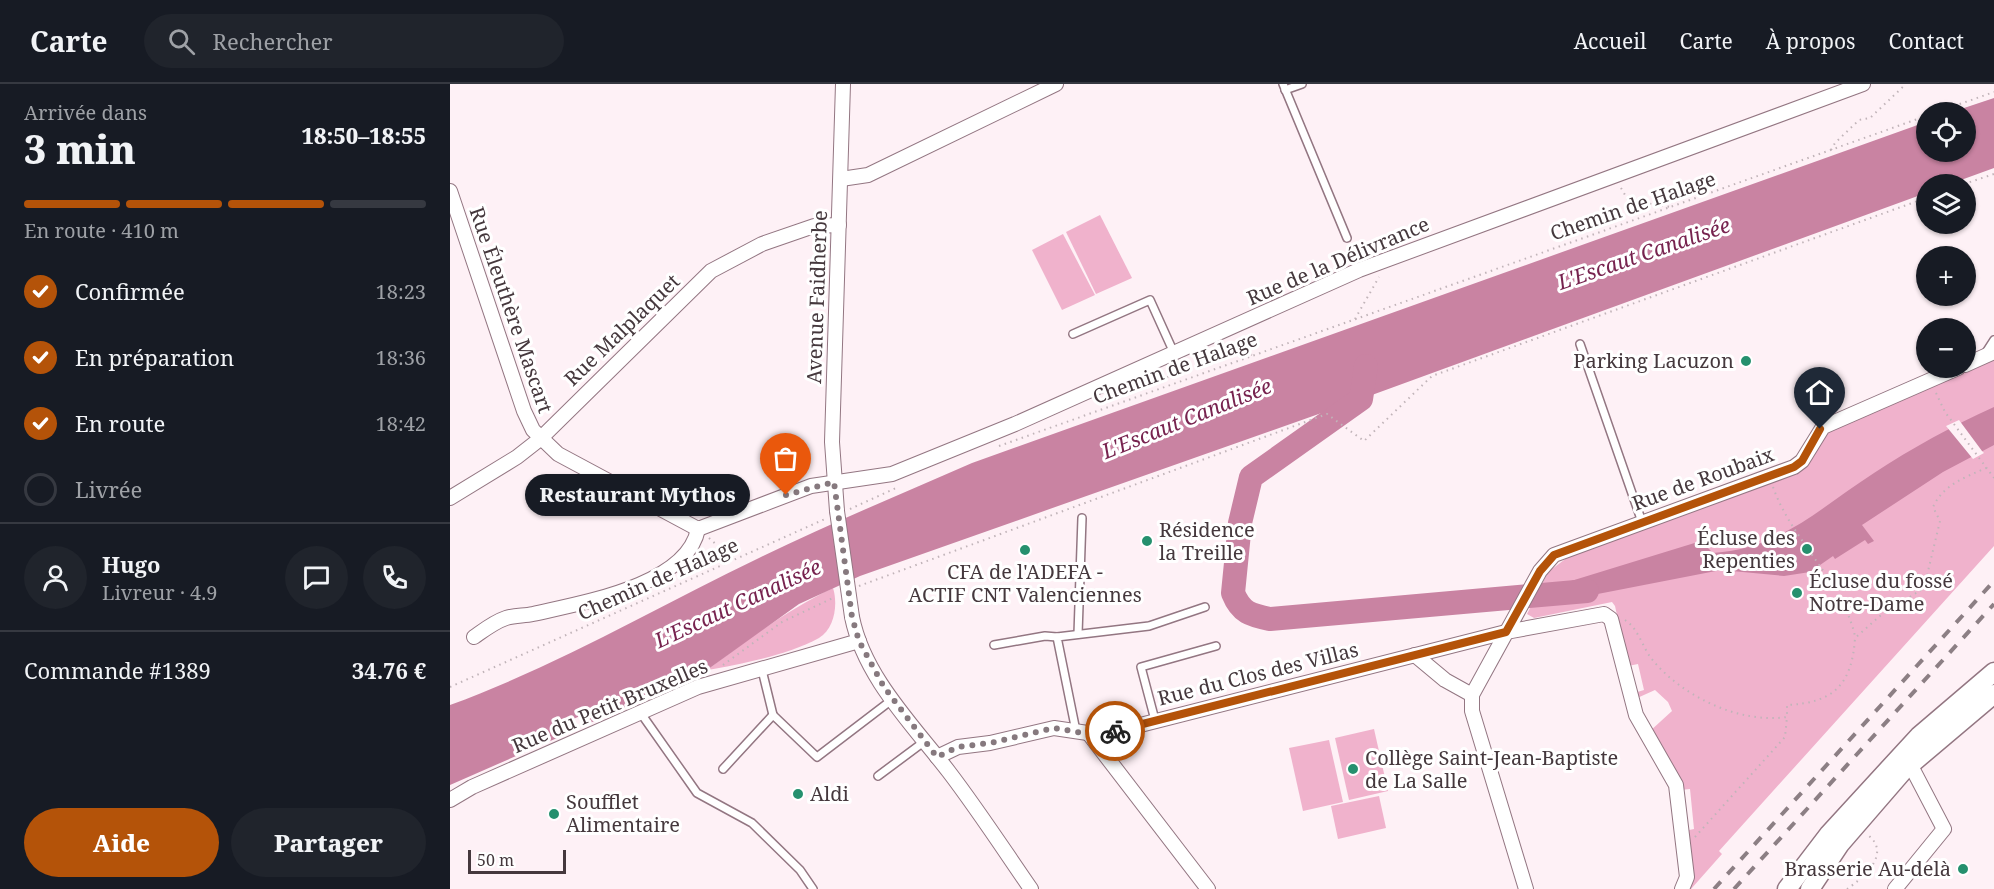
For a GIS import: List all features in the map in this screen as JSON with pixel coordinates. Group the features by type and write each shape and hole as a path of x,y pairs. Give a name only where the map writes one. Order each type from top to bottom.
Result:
{"main road":[{"path":"1800,887 1829,834 1913,743 1994,672"},
{"path":"1800,887 1820,872 1850,832 1910,764 1994,692"}],"street":[{"name":"Avenue Faidherbe","path":"843,84 832,442 837,513 852,617 859,641 874,671 1031,889"},
{"path":"841,179 868,175 1056,84"},
{"name":"Rue de la Délivrance","path":"698,529 804,489 834,482 892,474 1391,258 1863,84"},
{"name":"Rue Éleuthère Mascart","path":"450,191 524,411 540,439"},
{"name":"Rue Malplaquet","path":"450,498 517,457 540,439 707,274 762,244 814,226 839,225"},
{"name":"Rue de Roubaix","path":"1506,632 1540,571 1559,552 1769,476 1802,461 1823,427 1935,378"},
{"path":"474,637 506,618 587,602 656,578 674,564 692,545 698,529 558,454 540,439"},
{"name":"Rue du Clos des Villas","path":"937,757 958,747 990,743 1054,728 1101,735 1506,632 1599,614 1611,619"},
{"path":"1611,619 1636,715 1676,785 1687,878 1682,889"},
{"path":"1506,632 1472,695 1472,711 1526,889"},
{"name":"Rue du Petit Bruxelles","path":"450,800 472,787 640,711 708,684 859,641"},
{"path":"1415,655 1437,675 1472,695"},
{"path":"1994,672 1994,692"},
{"path":"1083,732 1208,889"},
{"path":"1895,889 1944,830 1910,764"}],"lane":[{"path":"1302,84 1284,87 1347,238"},
{"path":"1073,334 1150,300 1174,352"},
{"path":"1989,354 1994,340"},
{"path":"1580,344 1642,522"},
{"path":"1078,634 1082,518"},
{"path":"994,645 1046,636 1057,637 1149,626 1205,607"},
{"path":"1057,637 1083,732"},
{"path":"1155,720 1141,667 1216,646"},
{"path":"762,670 773,715 817,757 893,699"},
{"path":"640,711 697,794 752,823 800,870 813,889"},
{"path":"723,770 773,715"},
{"path":"878,776 925,741"}],"path":[{"path":"1831,150 1835,143 1859,120 1870,118 1906,84"},
{"path":"1966,102 1994,92"},
{"name":"Chemin de Halage","path":"999,446 1916,120"},
{"path":"1976,180 1994,174"},
{"path":"1628,200 1670,207"},
{"path":"857,587 1327,414 1364,441 1432,376 1916,202"},
{"path":"1355,319 1391,258"},
{"path":"1090,390 1100,397 1112,397 1244,351 1252,355"},
{"path":"1936,393 1945,412 1994,478"},
{"path":"1855,638 1880,616 1924,588 1940,521 1934,507 1938,498 1952,483 1986,467"},
{"path":"1682,843 1697,836 1785,737 1787,705 1812,704 1836,689 1852,663 1855,638 1845,607 1781,510 1769,476"},
{"name":"Chemin de Halage","path":"450,687 906,484"},
{"path":"719,546 727,563"},
{"path":"708,684 720,668 782,622 835,597"},
{"path":"1611,619 1628,621 1651,657 1666,674 1713,705 1746,718 1787,717"},
{"path":"1847,889 1871,871 1874,865 1876,849 1871,837 1865,834"}],"shaded area":[{"path":"1100,215 1132,278 1096,294 1066,232"},
{"path":"1063,234 1095,295 1062,310 1032,250"},
{"path":"1994,360 1994,546 1719,851 1722,854 1691,889 1684,831 1694,829 1690,789 1680,790 1649,732 1672,711 1668,702 1655,690 1635,699 1634,693 1644,690 1638,664 1628,666 1615,606 1612,602 1534,618 1527,614 1548,572 1568,557 1802,470 1827,431 1952,378 1976,378 1976,368"},
{"path":"833,588 834,615 829,628 819,638 779,654 707,670 783,616"},
{"path":"1374,729 1388,791 1349,800 1335,738"},
{"path":"1329,740 1343,802 1303,811 1289,748"},
{"path":"1379,796 1386,828 1338,839 1331,806"}],"water":[{"name":"L'Escaut Canalisée","path":"1994,98 1994,168 1976,175 1916,174 1916,197 1361,399 860,576 799,604 707,670 590,723 585,714 559,725 564,735 450,785 450,705 568,654 838,521 972,463 1916,126 1916,162 1976,162 1976,104"},
{"path":"1994,407 1994,445 1943,472 1862,525 1874,541 1868,544 1865,540 1835,559 1833,556 1810,572 1784,576 1721,570 1572,599 1538,594 1540,590 1550,591 1558,585 1701,541 1713,553 1737,550 1779,535 1817,513 1874,473 1918,446"}],"pier":[{"path":"1959,420 1984,453 1973,459 1946,426"}],"waterway":[{"path":"1366,366 1361,399 1251,477 1240,523 1233,593 1239,605 1247,612 1270,619 1587,591"}],"railway":[{"path":"1714,889 1994,581"},
{"path":"1734,889 1994,604"}],"way so far":[{"path":"786,495 811,486 834,482 852,617 859,641 884,687 937,757 958,747 990,743 1054,728 1094,735 1115,731"}],"place":[{"name":"Parking Lacuzon","path":"1746,361"},
{"name":"Restaurant Mythos","path":"786,495"},
{"name":"Résidence la Treille","path":"1147,541"},
{"name":"Écluse des Repenties","path":"1807,549"},
{"name":"CFA de l'ADEFA - ACTIF CNT Valenciennes","path":"1025,550"},
{"name":"Écluse du fossé Notre-Dame","path":"1797,593"},
{"name":"Collège Saint-Jean-Baptiste de La Salle","path":"1353,769"},
{"name":"Aldi","path":"798,794"},
{"name":"Soufflet Alimentaire","path":"554,814"},
{"name":"Brasserie Au-delà","path":"1963,869"}],"route":[{"path":"1115,731 1506,632 1540,571 1554,555 1565,549 1794,467 1802,461 1820,429"}]}
